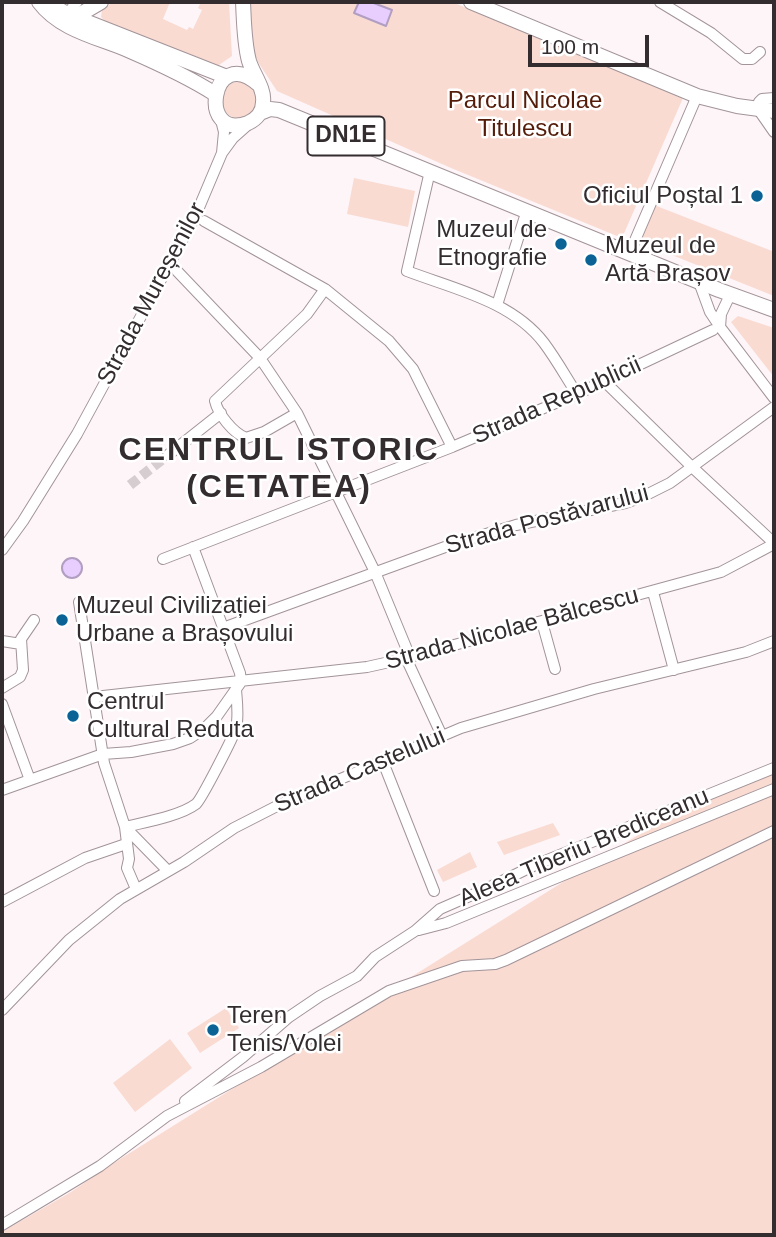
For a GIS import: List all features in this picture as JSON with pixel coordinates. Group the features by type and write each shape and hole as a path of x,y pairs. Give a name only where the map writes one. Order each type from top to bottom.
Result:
{"main road":[{"path":"39,2 51,16 71,20 101,2"},
{"path":"47,2 71,20 169,68 215,94"},
{"path":"92,30 101,2"},
{"path":"243,2 249,61 264,98 257,117"},
{"path":"471,2 697,96 774,111"},
{"path":"92,30 230,77 246,76 258,84"},
{"path":"220,116 216,110 215,94 220,83 230,77 243,57 245,41"},
{"name":"DN1E","path":"220,116 232,124 240,125 270,108 279,110 730,295 774,310"}],"street":[{"path":"71,20 77,2"},
{"path":"660,2 711,33 743,59 752,59 760,52"},
{"path":"629,253 697,96"},
{"path":"774,98 762,99 758,109 774,132"},
{"name":"Strada Mureșenilor","path":"220,116 224,132 222,153"},
{"name":"Strada Mureșenilor","path":"2,550 23,522 77,434 195,217 222,153 233,138 257,117"},
{"path":"430,171 407,271 497,305 528,326 543,342 577,394"},
{"path":"497,305 527,210"},
{"path":"204,221 325,289 373,327 413,369 452,447"},
{"path":"177,271 260,358 297,413 375,572 442,736"},
{"path":"699,282 717,329 774,398"},
{"path":"297,413 264,432 246,438 234,431 215,405 217,398 307,314 325,289"},
{"path":"717,329 720,314 730,295"},
{"name":"Strada Republicii","path":"163,559 452,447 577,394 717,329"},
{"path":"604,381 774,544"},
{"name":"Strada Postăvarului","path":"223,628 456,543 516,525 625,503 655,492 774,407"},
{"path":"168,455 221,413"},
{"name":"Strada Nicolae Bălcescu","path":"94,696 238,686 367,667 408,658 721,572 774,544"},
{"path":"125,827 182,811 203,797 236,729 240,673 193,547"},
{"path":"653,592 674,670"},
{"path":"79,602 103,754 125,827 129,859 127,868 136,889"},
{"path":"2,688 16,681 23,670 21,639 34,620"},
{"path":"542,622 555,669"},
{"path":"2,641 21,644"},
{"name":"Strada Castelului","path":"2,1010 69,940 120,899 234,828 279,805 479,722 746,652 774,641"},
{"path":"2,790 103,754 173,744 190,737 205,728 217,716 238,686"},
{"path":"2,704 30,780"},
{"path":"383,762 434,891"},
{"name":"Aleea Tiberiu Brediceanu","path":"167,1116 289,1017 320,996 358,976 381,952 415,931 440,908 535,865 774,768"},
{"path":"415,931 446,923 774,789"},
{"path":"125,827 168,871"},
{"path":"2,1225 100,1166 167,1116 261,1067 389,991 461,966 495,964 506,960 774,831"},
{"path":"2,902 85,858 126,844"}],"green space":[{"path":"113,2 170,2 163,19 187,30 189,27 193,29 202,10 198,8 201,2 229,2 232,56 219,65 211,66 106,22 101,17 102,10"},
{"name":"Parcul Nicolae Titulescu","path":"247,2 452,2 683,98 622,238 451,168 277,91 254,56"},
{"path":"239,82 252,87 257,100 252,113 239,118 226,113 221,100 226,87"},
{"path":"354,178 415,191 408,227 347,214"},
{"path":"654,205 772,251 774,248 774,296 637,241"},
{"path":"738,316 774,328 774,377 731,322"},
{"path":"774,769 774,1235 2,1235 2,1232 71,1192 718,785"},
{"path":"553,823 560,835 504,855 497,842"},
{"path":"470,852 477,867 443,882 437,870"},
{"name":"Teren Tenis/Volei","path":"226,1008 239,1028 200,1053 187,1033"},
{"path":"170,1039 192,1068 135,1112 113,1083"}],"shaded area":[{"path":"359,2 371,2 392,10 386,26 354,13"},
{"path":"68,558 76,558 82,568 76,578 68,578 62,572 62,564"}],"tunnel":[{"path":"130,485 168,455"}],"place":[{"name":"Oficiul Poștal 1","path":"757,196"},
{"name":"Muzeul de Etnografie","path":"561,244"},
{"name":"Muzeul de Artă Brașov","path":"591,260"},
{"name":"Muzeul Civilizației Urbane a Brașovului","path":"62,620"},
{"name":"Centrul Cultural Reduta","path":"73,716"},
{"name":"Teren Tenis/Volei","path":"213,1030"}],"district":[{"name":"CENTRUL ISTORIC (CETATEA)","path":"279,470"}]}
